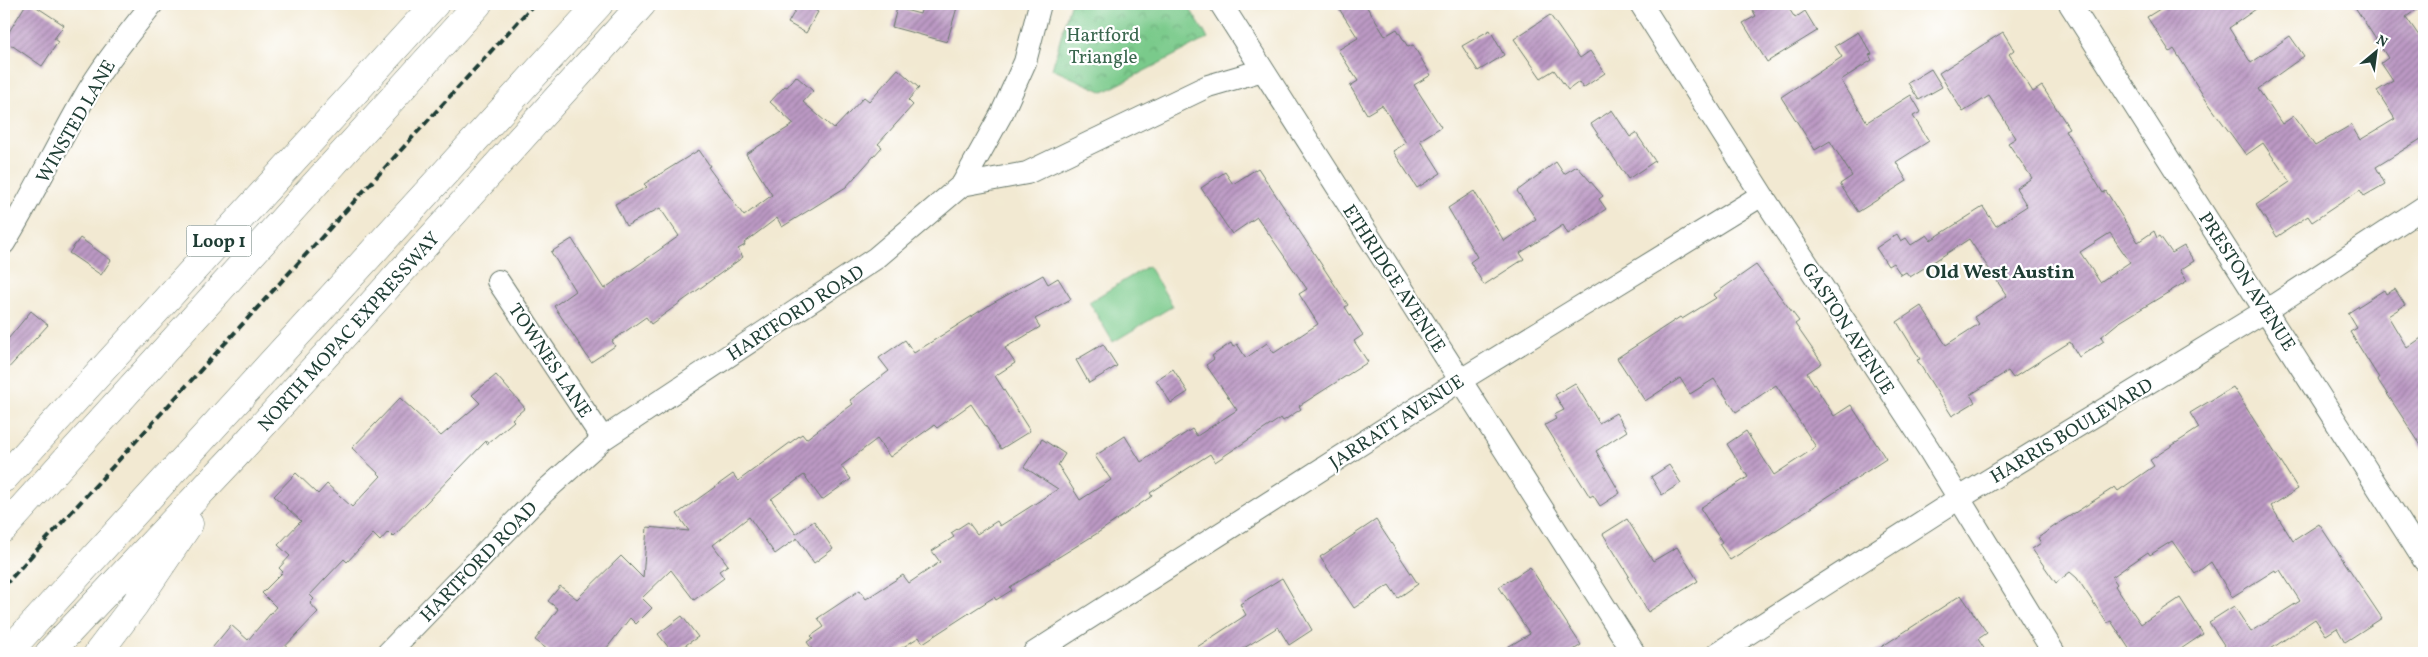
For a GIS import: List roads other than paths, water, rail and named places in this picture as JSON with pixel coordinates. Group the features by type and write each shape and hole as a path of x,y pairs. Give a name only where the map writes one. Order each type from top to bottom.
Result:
{"highway":[{"name":"Loop 1","path":"4,478 435,4"},
{"path":"4,528 478,4"},
{"path":"7,653 599,4"},
{"name":"NORTH MOPAC EXPRESSWAY","path":"49,653 235,456 642,4"},
{"path":"98,653 135,604 235,456"}],"street":[{"name":"WINSTED LANE","path":"4,243 28,204 83,100 109,60 152,4"},
{"path":"962,185 1002,113 1025,62 1040,4"},
{"name":"ETHRIDGE AVENUE","path":"1221,4 1634,653"},
{"name":"GASTON AVENUE","path":"1641,4 1762,195 1928,448 2054,653"},
{"name":"PRESTON AVENUE","path":"2070,4 2267,310 2424,560"},
{"name":"HARTFORD ROAD","path":"388,653 546,492 603,439 876,258 962,185 1027,173 1208,86 1263,70"},
{"name":"JARRATT AVENUE","path":"1034,653 1461,380 1762,195"},
{"name":"HARRIS BOULEVARD","path":"1718,653 1958,499 2267,310 2424,206"},
{"name":"TOWNES LANE","path":"498,281 603,439"}],"railway":[{"path":"4,586 534,4"}],"district":[{"name":"Old West Austin","path":"2000,271"}],"park label":[{"name":"Hartford Triangle","path":"1103,45"}]}
